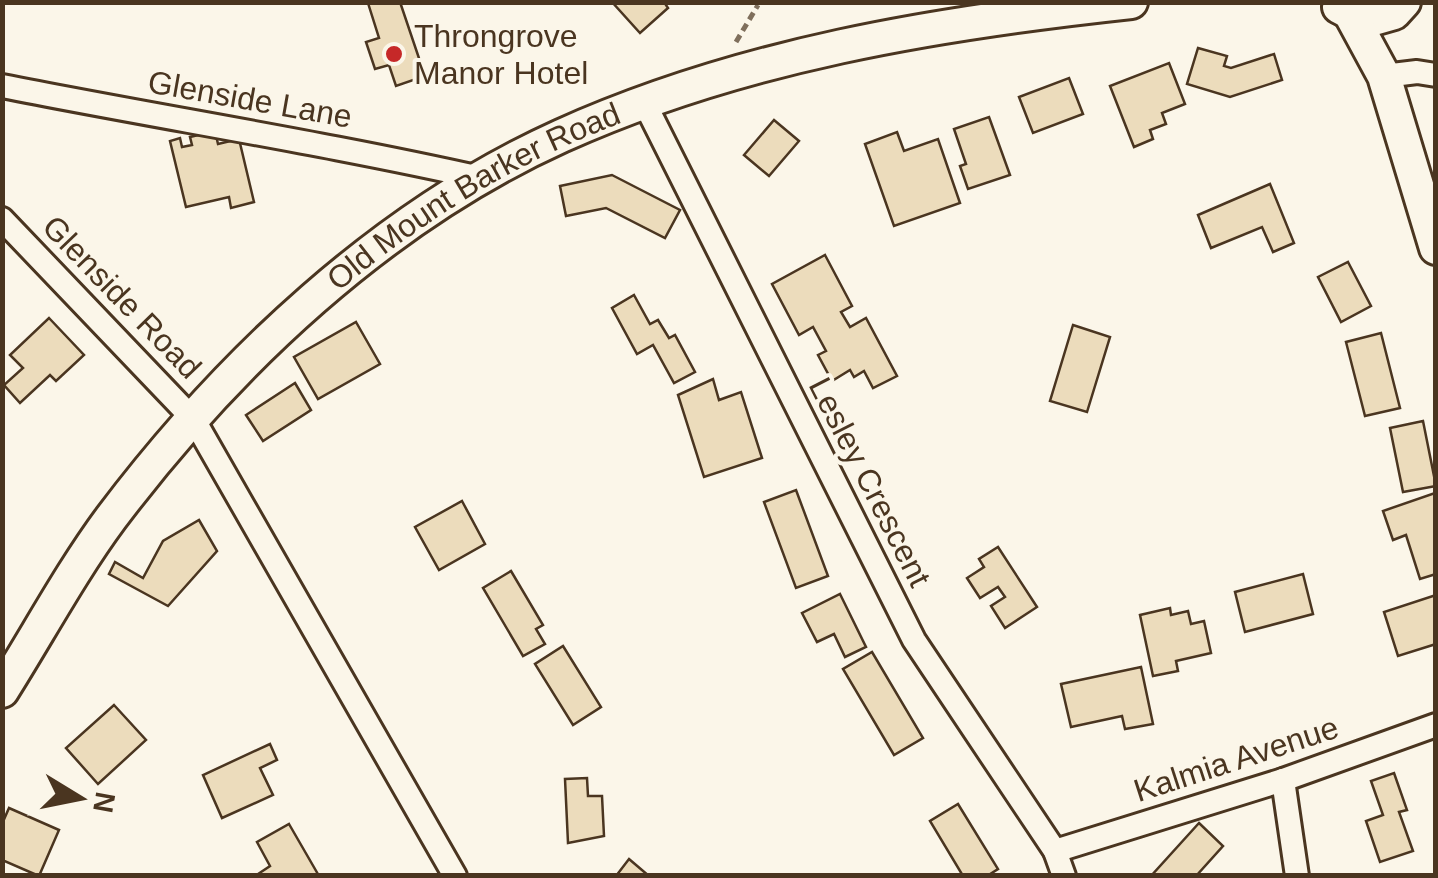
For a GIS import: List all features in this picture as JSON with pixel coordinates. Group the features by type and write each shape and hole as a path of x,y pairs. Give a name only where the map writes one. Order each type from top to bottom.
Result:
{"main road":[{"name":"Old Mount Barker Road","path":"2,691 110,520 194,420 326,287 421,216 557,138 644,102 751,67 859,41 1018,14 1131,2"},
{"path":"1337,8 1381,20 1405,2"},
{"path":"1384,76 1405,2"},
{"path":"1337,8 1384,76 1436,248"}],"street":[{"path":"1384,76 1436,74"},
{"name":"Glenside Lane","path":"2,86 485,179"},
{"name":"Lesley Crescent","path":"644,102 914,640 1055,851 1064,876"},
{"name":"Glenside Road","path":"2,219 194,420"},
{"path":"194,420 455,876"},
{"name":"Kalmia Avenue","path":"1055,851 1283,780 1436,725"},
{"path":"1283,780 1298,876"}],"building":[{"name":"Throngrove Manor Hotel","path":"400,2 425,76 396,86 389,65 375,69 366,42 379,38 368,3"},
{"path":"612,2 664,2 668,8 640,33"},
{"path":"1198,48 1227,56 1224,66 1231,68 1274,54 1282,80 1230,97 1187,84"},
{"path":"1169,63 1185,104 1162,113 1166,124 1150,130 1153,139 1134,147 1110,86"},
{"path":"1069,78 1083,114 1033,133 1019,97"},
{"path":"989,117 1010,175 968,189 960,166 966,164 954,129"},
{"path":"774,120 799,141 769,176 744,155"},
{"path":"215,131 218,144 239,139 254,202 231,208 229,197 186,207 170,141 180,138 182,147 192,145 190,137"},
{"path":"897,132 904,151 938,139 960,203 894,226 865,144"},
{"path":"612,175 680,210 665,238 606,208 566,216 560,186"},
{"path":"1270,184 1294,243 1273,252 1262,227 1211,248 1198,215"},
{"path":"825,255 852,306 841,312 850,327 866,318 897,376 873,388 864,371 854,377 850,370 832,381 818,355 826,351 813,327 799,335 772,284"},
{"path":"1348,262 1371,306 1341,322 1318,277"},
{"path":"634,295 650,324 658,320 669,338 675,335 695,372 674,383 653,345 637,354 612,308"},
{"path":"49,318 84,355 56,381 50,375 20,403 4,385 23,368 10,355"},
{"path":"356,322 380,364 318,399 294,357"},
{"path":"1073,325 1110,337 1087,412 1050,401"},
{"path":"1381,333 1400,408 1365,416 1346,342"},
{"path":"713,379 719,400 741,392 762,458 704,477 678,395"},
{"path":"295,383 311,410 263,441 246,415"},
{"path":"1423,421 1436,486 1403,492 1390,428"},
{"path":"796,490 828,576 796,588 764,502"},
{"path":"1435,493 1436,574 1420,579 1406,535 1393,540 1383,511"},
{"path":"462,501 485,544 439,570 415,527"},
{"path":"199,520 217,551 168,606 109,574 115,562 143,578 163,541"},
{"path":"998,547 1037,607 1005,628 991,606 1005,597 998,587 980,598 967,578 984,567 979,559"},
{"path":"511,571 543,625 536,629 545,644 523,656 483,588"},
{"path":"1303,574 1313,614 1245,632 1235,592"},
{"path":"840,594 866,647 845,657 834,634 817,642 802,613"},
{"path":"1436,595 1436,644 1398,656 1384,612"},
{"path":"1170,608 1171,615 1188,611 1191,624 1204,621 1211,653 1176,661 1178,671 1153,676 1140,615"},
{"path":"563,646 601,707 573,725 535,664"},
{"path":"872,652 923,738 894,755 843,669"},
{"path":"1141,667 1153,724 1125,729 1122,716 1071,727 1061,684"},
{"path":"114,705 146,740 98,784 66,748"},
{"path":"270,744 277,760 260,768 273,795 222,818 203,775"},
{"path":"1394,773 1407,810 1399,812 1413,851 1380,862 1366,821 1383,815 1371,781"},
{"path":"587,778 588,796 602,796 604,836 568,843 565,779"},
{"path":"958,804 998,869 987,876 963,876 930,821"},
{"path":"9,808 59,830 39,876 2,860 2,824"},
{"path":"1199,823 1223,846 1196,876 1151,876"},
{"path":"289,824 319,876 255,876 270,866 257,842"},
{"path":"629,859 649,876 616,876"}],"place":[{"name":"Throngrove Manor Hotel","path":"394,54"}]}
